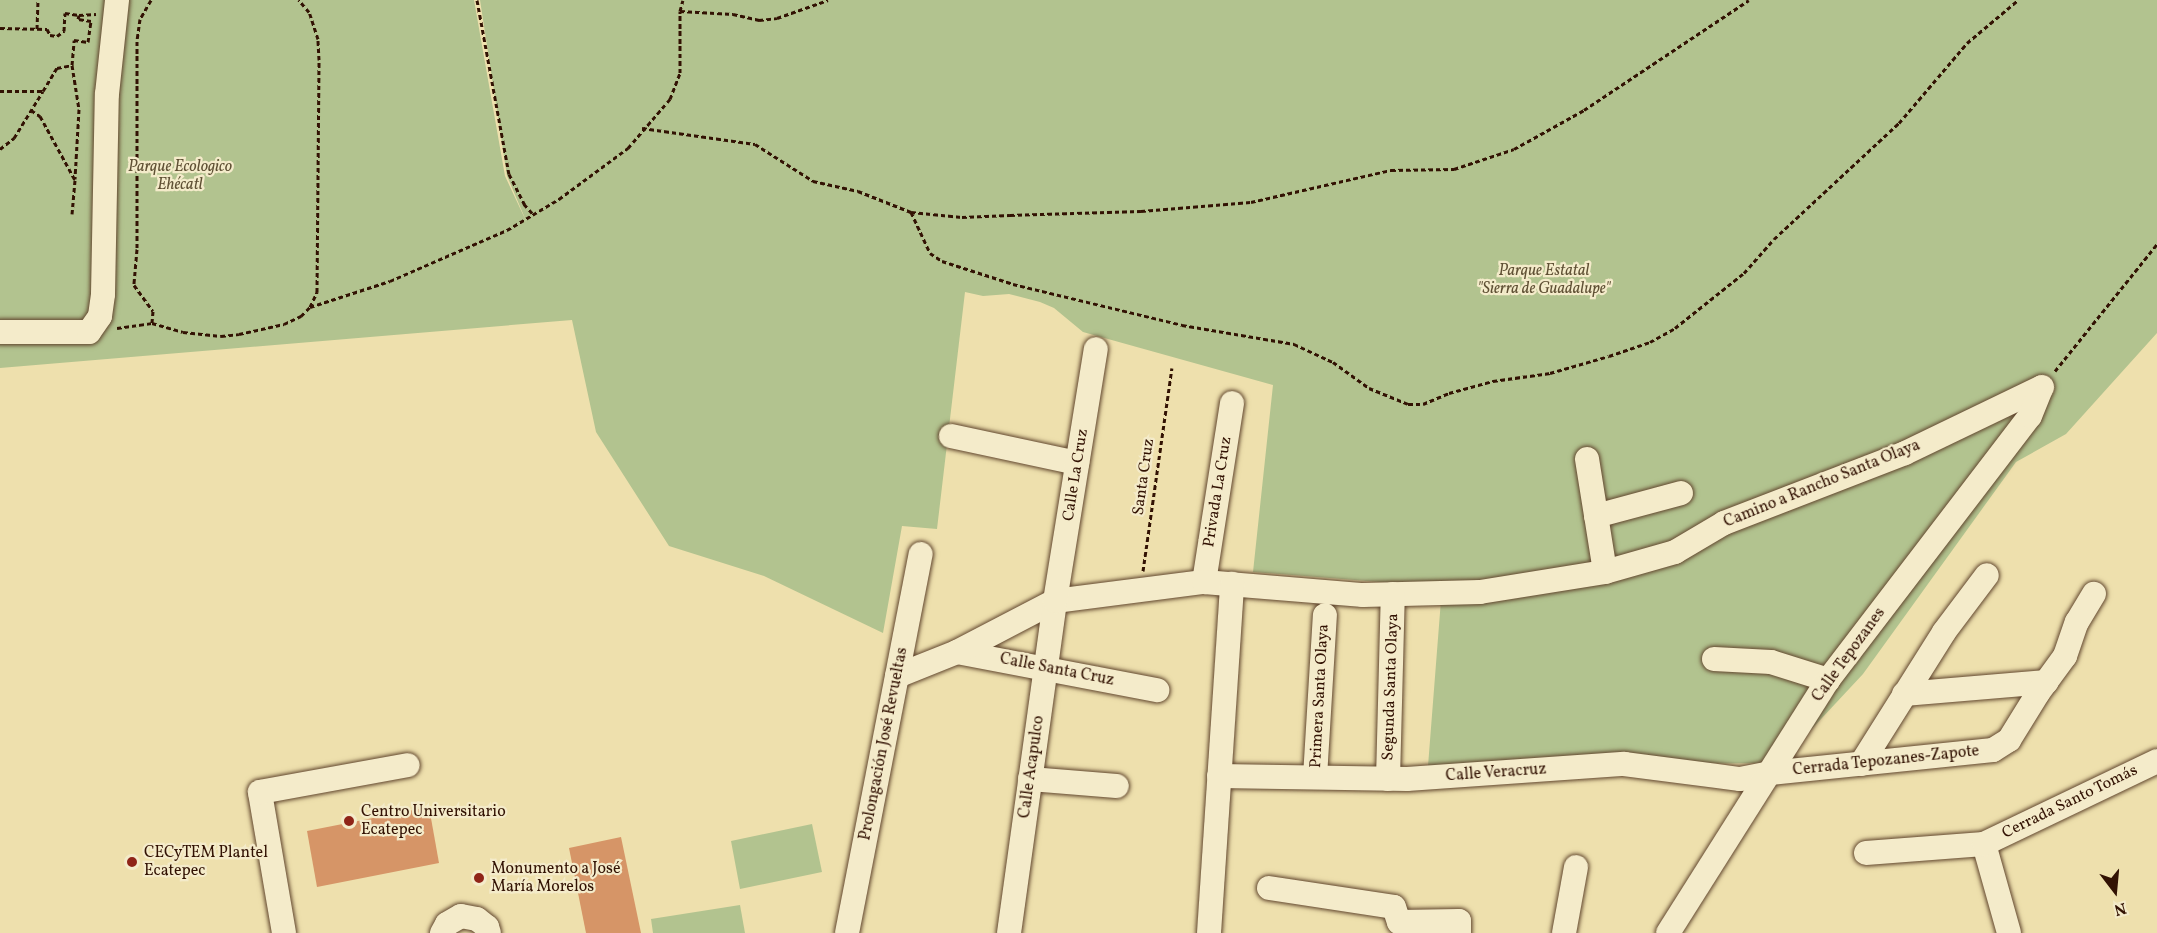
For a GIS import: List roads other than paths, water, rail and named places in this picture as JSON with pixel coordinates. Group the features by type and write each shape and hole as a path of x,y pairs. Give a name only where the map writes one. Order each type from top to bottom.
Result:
{"street":[{"path":"0,332 89,332 100,316 103,294 106,94 115,8"},
{"name":"Calle La Cruz","path":"1055,601 1096,349"},
{"name":"Camino a Rancho Santa Olaya","path":"897,676 957,652 1055,601 1204,582 1363,595 1480,592 1605,572 1675,552 1724,523 1905,453 2042,387"},
{"name":"Calle Tepozanes","path":"1668,933 1828,680 2030,416 2042,387"},
{"name":"Privada La Cruz","path":"1204,582 1232,403"},
{"path":"951,436 1077,463"},
{"path":"1587,459 1605,572"},
{"path":"1596,516 1681,493"},
{"name":"Prolongación José Revueltas","path":"847,933 921,554"},
{"path":"1861,764 1944,632 1987,575"},
{"path":"1209,933 1232,584"},
{"name":"Segunda Santa Olaya","path":"1388,779 1393,594"},
{"name":"Cerrada Tepozanes-Zapote","path":"1770,773 1993,750 2009,740 2065,656 2077,622 2094,594"},
{"name":"Calle Acapulco","path":"1009,933 1055,601"},
{"name":"Primera Santa Olaya","path":"1315,777 1325,615"},
{"name":"Calle Santa Cruz","path":"957,652 1157,690"},
{"path":"1714,659 1771,662 1828,680"},
{"path":"1904,694 2046,682"},
{"name":"Cerrada Santo Tomás","path":"1866,853 1984,844 2157,761"},
{"name":"Calle Veracruz","path":"1219,776 1388,779 1624,764 1740,779 1770,773"},
{"path":"284,933 260,792 408,765"},
{"path":"1030,779 1117,786"},
{"name":"Cerrada Santo Tomás","path":"1984,844 2009,933"},
{"path":"1564,933 1576,867"},
{"path":"1269,888 1394,907 1399,922 1459,927"},
{"path":"442,933 447,924 461,916 477,919 487,927 489,933"}],"place":[{"name":"Centro Universitario Ecatepec","path":"349,821"},
{"name":"CECyTEM Plantel Ecatepec","path":"132,862"},
{"name":"Monumento a José María Morelos","path":"479,878"}],"park label":[{"name":"Parque Ecologico Ehécatl","path":"180,176"},
{"name":"Parque Estatal \"Sierra de Guadalupe\"","path":"1544,280"}]}
